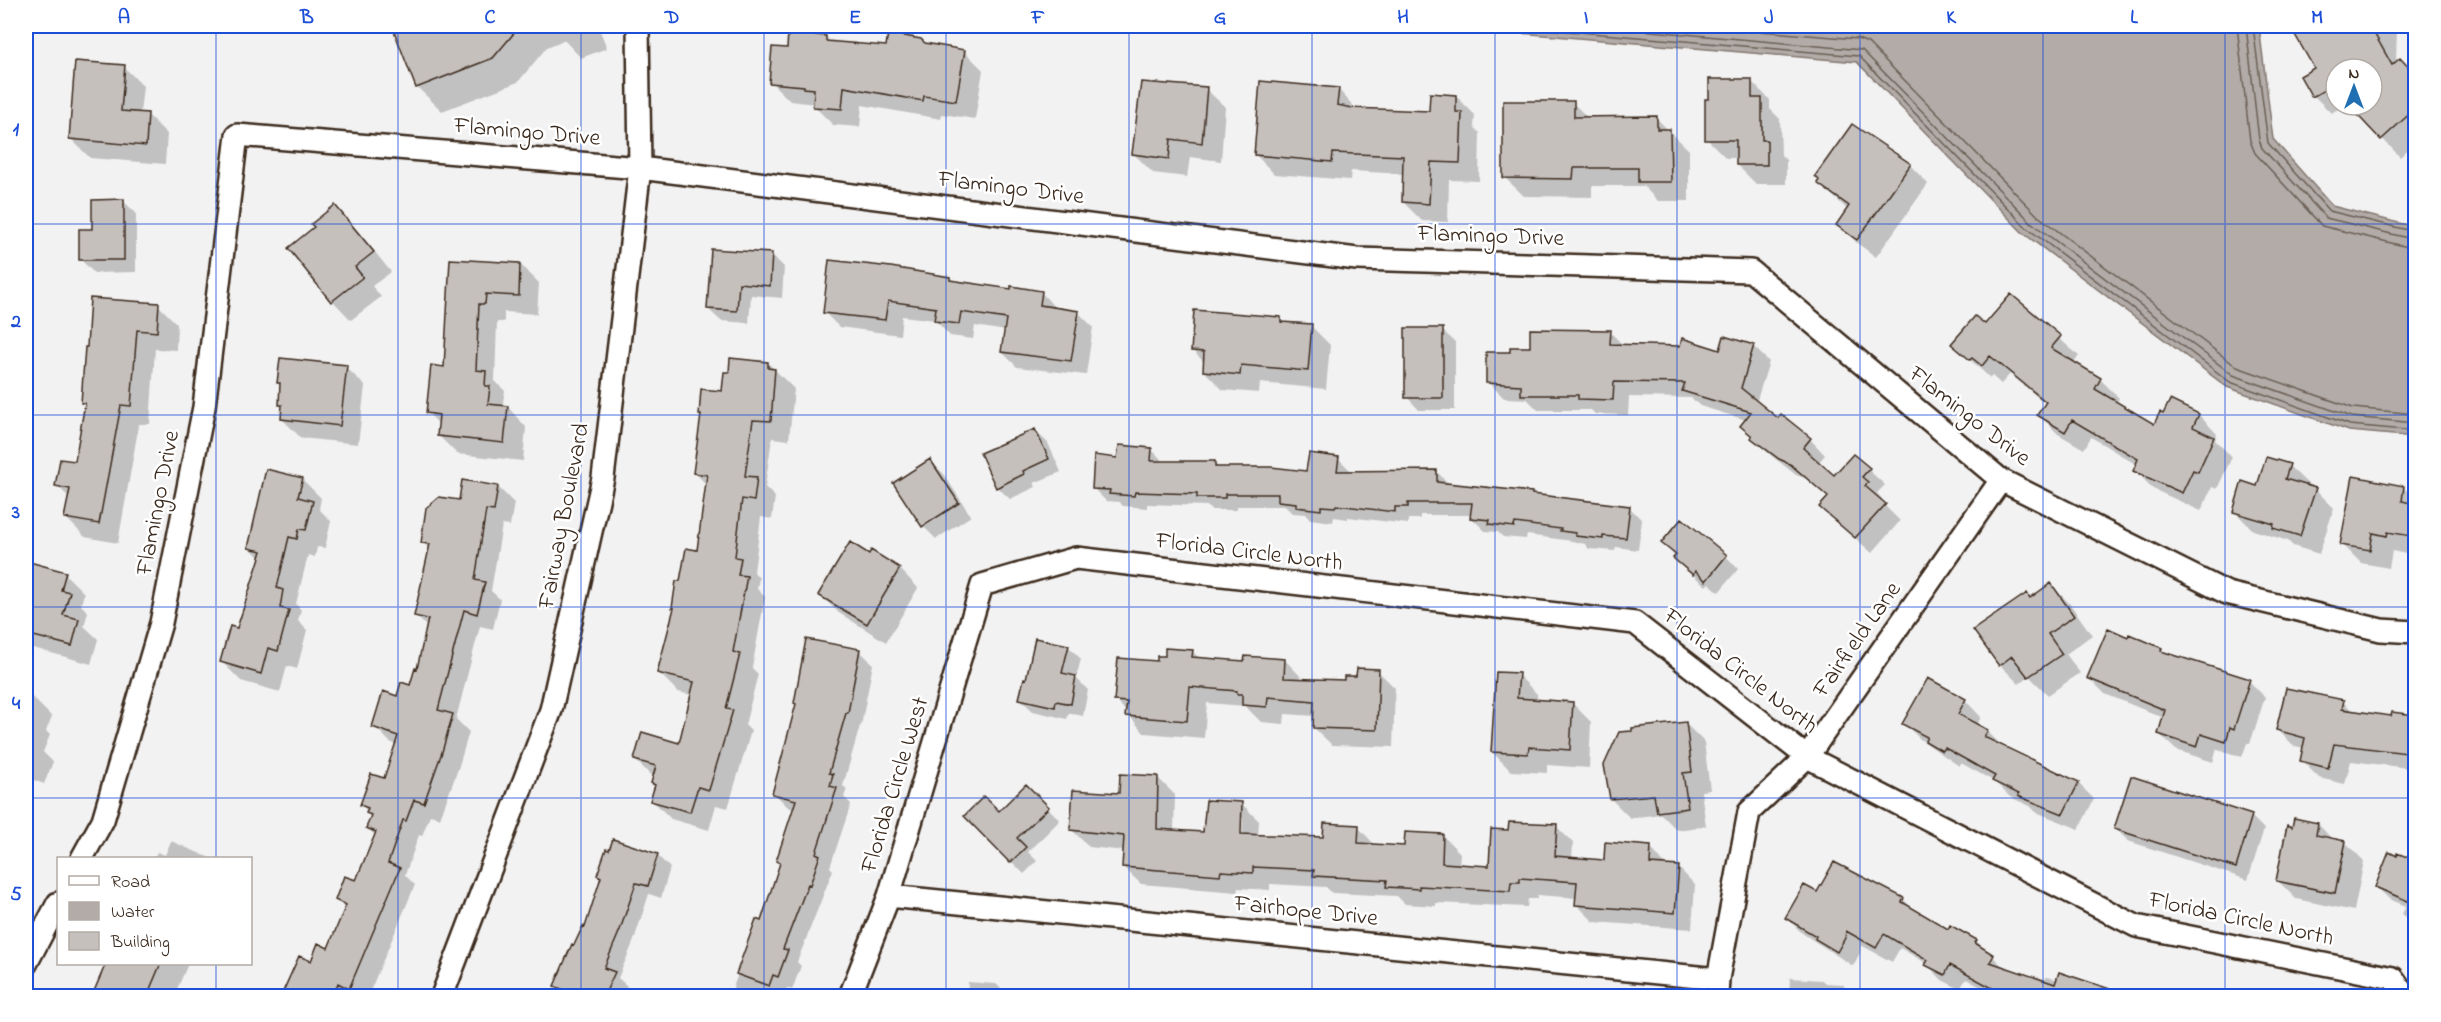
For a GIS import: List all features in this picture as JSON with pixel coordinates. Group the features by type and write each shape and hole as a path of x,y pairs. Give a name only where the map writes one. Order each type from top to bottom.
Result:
{"street":[{"name":"Fairway Boulevard","path":"442,996 552,710 603,478 640,168 638,26"},
{"name":"Flamingo Drive","path":"83,857 103,820 161,623 204,407 237,135 640,168 1357,259 1751,271 2001,480 2227,593 2381,630 2415,632"},
{"name":"Fairfield Lane","path":"1717,988 1749,812 1807,757 2001,480"},
{"name":"Florida Circle North","path":"982,585 1076,558 1635,623 1807,757 2136,926 2393,978 2406,996"},
{"name":"Florida Circle West","path":"850,996 889,896 982,585"},
{"name":"Fairhope Drive","path":"889,896 1717,988"},
{"path":"26,964 57,905"}],"water":[{"path":"26,26 30,26 26,95"},
{"path":"1438,26 2259,26 2273,139 2332,206 2415,227 2415,437 2349,431 2227,387 2023,233 1857,62"}],"building":[{"path":"408,26 520,26 493,58 416,88 394,31"},
{"path":"2290,26 2370,26 2392,65 2400,58 2415,74 2415,109 2381,140 2359,117 2384,117 2384,57 2324,57 2324,90 2312,97 2300,76 2314,68"},
{"path":"788,32 826,36 826,41 886,46 888,33 965,50 956,101 924,96 923,101 844,87 842,109 813,107 814,89 769,83 772,47 787,48"},
{"path":"75,61 125,65 121,111 148,113 146,146 69,139"},
{"path":"1709,79 1752,79 1752,98 1762,98 1762,140 1767,140 1767,165 1736,165 1736,140 1705,140 1705,99 1709,99"},
{"path":"1260,81 1339,88 1337,105 1352,108 1429,111 1430,93 1456,95 1456,112 1462,112 1460,163 1431,162 1429,204 1402,202 1403,156 1333,153 1332,162 1254,155"},
{"path":"1141,82 1207,87 1202,143 1171,139 1169,159 1132,154"},
{"path":"1503,101 1574,101 1574,117 1657,116 1657,129 1670,129 1671,182 1638,182 1638,168 1574,168 1573,179 1503,178"},
{"path":"1852,124 1911,164 1857,240 1836,225 1849,206 1817,183 1819,180 1815,176"},
{"path":"124,199 124,260 79,260 79,229 92,229 92,200"},
{"path":"335,205 374,252 355,267 363,277 331,302 288,248 314,227 311,224"},
{"path":"711,249 772,253 770,286 739,283 737,311 707,309"},
{"path":"450,259 520,263 519,296 486,294 485,304 479,304 476,370 486,371 485,386 490,386 488,404 508,406 504,443 437,436 439,415 426,413 431,365 444,367"},
{"path":"829,260 891,267 950,277 950,280 1011,289 1011,286 1042,291 1040,305 1079,311 1071,361 1001,352 1006,319 961,312 959,324 934,321 936,308 888,301 885,320 823,313"},
{"path":"2011,294 2061,336 2051,348 2101,378 2095,389 2154,424 2160,412 2163,414 2170,400 2199,414 2193,427 2214,437 2198,472 2193,470 2182,493 2133,471 2138,459 2072,420 2065,432 2037,415 2046,402 1990,356 1982,366 1972,358 1970,360 1951,344 1975,316 1985,324"},
{"path":"90,298 159,303 157,332 137,330 131,406 121,405 99,524 64,518 70,489 55,486 60,459 75,461 85,403 81,403"},
{"path":"1194,310 1281,317 1281,322 1312,324 1308,371 1241,365 1240,375 1203,371 1204,352 1191,351"},
{"path":"1405,328 1443,328 1443,398 1405,398"},
{"path":"1530,329 1611,330 1610,344 1680,346 1682,338 1720,350 1724,336 1754,345 1741,388 1778,418 1781,414 1811,438 1803,448 1834,475 1853,454 1870,468 1862,477 1868,482 1865,486 1886,504 1855,538 1819,507 1828,497 1790,464 1779,459 1751,438 1752,436 1740,426 1751,412 1682,391 1685,383 1614,382 1613,400 1578,399 1578,395 1521,395 1521,385 1486,383 1486,352 1510,352 1510,347 1530,347"},
{"path":"280,358 347,365 340,426 281,419 280,383 277,383"},
{"path":"730,358 768,362 768,368 775,369 771,421 753,420 745,476 757,477 754,501 742,499 735,557 741,558 738,575 747,576 733,652 740,654 726,709 733,710 709,790 698,787 690,812 650,801 655,785 651,783 656,766 634,760 642,732 679,743 694,682 657,673 674,608 672,608 676,581 680,581 686,548 697,550 707,475 693,473 701,415 699,415 701,389 722,391 724,372 729,372"},
{"path":"1035,429 1049,459 1023,471 1024,474 996,488 980,453"},
{"path":"1119,445 1152,448 1151,461 1215,461 1215,467 1271,467 1306,471 1309,453 1339,457 1337,471 1437,470 1437,482 1630,506 1626,538 1603,536 1603,539 1575,536 1575,533 1560,531 1561,529 1515,523 1514,527 1489,524 1490,520 1470,518 1472,503 1408,503 1408,507 1395,507 1395,512 1336,505 1335,507 1321,506 1321,510 1296,507 1296,503 1278,501 1278,494 1225,494 1225,498 1197,498 1197,494 1135,492 1134,496 1109,494 1110,490 1092,489 1094,455 1117,458"},
{"path":"2266,457 2290,464 2285,479 2316,488 2300,536 2273,528 2274,524 2233,512 2242,481 2257,486"},
{"path":"930,459 959,503 922,527 893,483"},
{"path":"266,469 303,478 298,497 313,501 306,530 299,529 297,539 289,537 277,588 283,590 280,608 289,610 278,651 268,648 261,674 220,662 230,626 237,628 262,551 248,548"},
{"path":"2353,476 2404,486 2402,501 2415,504 2411,536 2388,532 2387,536 2373,533 2370,550 2340,545"},
{"path":"462,480 498,486 494,511 486,510 475,580 485,582 477,614 464,610 438,710 453,714 442,752 424,803 414,800 406,821 403,820 388,863 400,868 349,989 338,983 333,996 281,996 299,956 311,961 318,943 328,948 346,905 335,900 344,876 356,880 376,832 366,828 371,815 366,813 368,808 360,805 371,774 384,778 398,736 372,727 383,691 397,696 401,682 410,685 415,668 417,669 428,619 414,616 430,544 421,543 426,508 439,497 459,500"},
{"path":"1682,518 1727,555 1706,581 1695,571 1693,575 1673,558 1676,555 1661,543"},
{"path":"850,542 869,554 871,550 900,568 867,624 818,595"},
{"path":"26,561 66,572 61,590 70,592 63,615 79,619 72,646 26,634"},
{"path":"2051,583 2074,616 2048,634 2062,654 2028,677 2012,656 1999,666 1973,630 2027,593 2030,598"},
{"path":"2108,628 2162,648 2161,651 2250,679 2234,729 2230,727 2226,742 2201,734 2197,747 2158,734 2165,710 2087,678"},
{"path":"1035,638 1069,645 1062,673 1076,676 1071,704 1056,701 1055,707 1019,699"},
{"path":"806,639 860,649 848,713 846,713 829,773 833,774 830,786 837,788 816,853 820,855 783,949 788,950 778,977 773,975 769,986 736,974 756,919 761,921 780,863 776,861 796,800 772,794 796,704 794,703"},
{"path":"1165,648 1193,650 1192,657 1244,661 1245,656 1285,659 1284,678 1344,680 1344,676 1356,676 1357,668 1379,669 1377,730 1313,728 1314,701 1268,697 1267,707 1242,705 1242,694 1237,694 1237,691 1190,687 1187,721 1125,716 1127,702 1114,701 1118,658 1157,661 1157,656 1165,656"},
{"path":"1496,672 1519,673 1517,698 1573,702 1570,750 1529,747 1528,754 1491,752"},
{"path":"1928,678 1966,699 1958,714 1988,730 1984,737 2079,782 2063,814 2018,796 2019,794 1992,781 1995,776 1945,748 1942,751 1925,741 1927,737 1902,724"},
{"path":"2286,688 2344,700 2342,709 2391,716 2392,712 2415,715 2415,754 2334,744 2328,768 2300,761 2305,738 2276,730"},
{"path":"1686,722 1692,772 1683,773 1688,808 1657,812 1654,795 1610,799 1604,765 1619,732 1632,731 1632,728"},
{"path":"1120,774 1158,776 1157,829 1203,832 1206,800 1242,802 1241,834 1323,837 1324,823 1359,825 1358,843 1404,846 1405,832 1443,834 1442,863 1489,866 1491,829 1508,830 1509,822 1557,824 1555,856 1604,860 1605,842 1651,846 1650,864 1679,866 1675,913 1575,905 1577,882 1520,878 1520,882 1511,882 1510,891 1419,886 1419,889 1386,887 1387,880 1313,876 1314,870 1253,867 1253,873 1221,871 1220,875 1122,867 1124,836 1070,830 1073,790 1119,793"},
{"path":"2131,776 2252,815 2236,868 2114,829"},
{"path":"1026,784 1049,807 1017,838 1026,847 1010,863 964,816 984,796 999,811"},
{"path":"2294,818 2318,823 2316,835 2346,841 2335,893 2276,881 2287,825 2292,827"},
{"path":"613,839 658,854 648,886 636,883 604,968 615,972 604,996 579,996 554,986 572,944 574,945 583,926 585,927 601,877 597,875 606,849 609,850"},
{"path":"2389,852 2415,860 2415,904 2375,887"},
{"path":"1834,862 1904,898 1902,902 1948,929 1950,925 1977,940 1975,943 1994,955 1990,962 2055,984 2059,972 2119,992 2119,996 2007,996 1950,965 1945,975 1925,965 1928,960 1884,934 1876,948 1846,931 1845,938 1837,952 1815,939 1816,936 1785,918 1804,885 1817,892"},
{"path":"105,965 160,965 147,996 92,996"}]}
